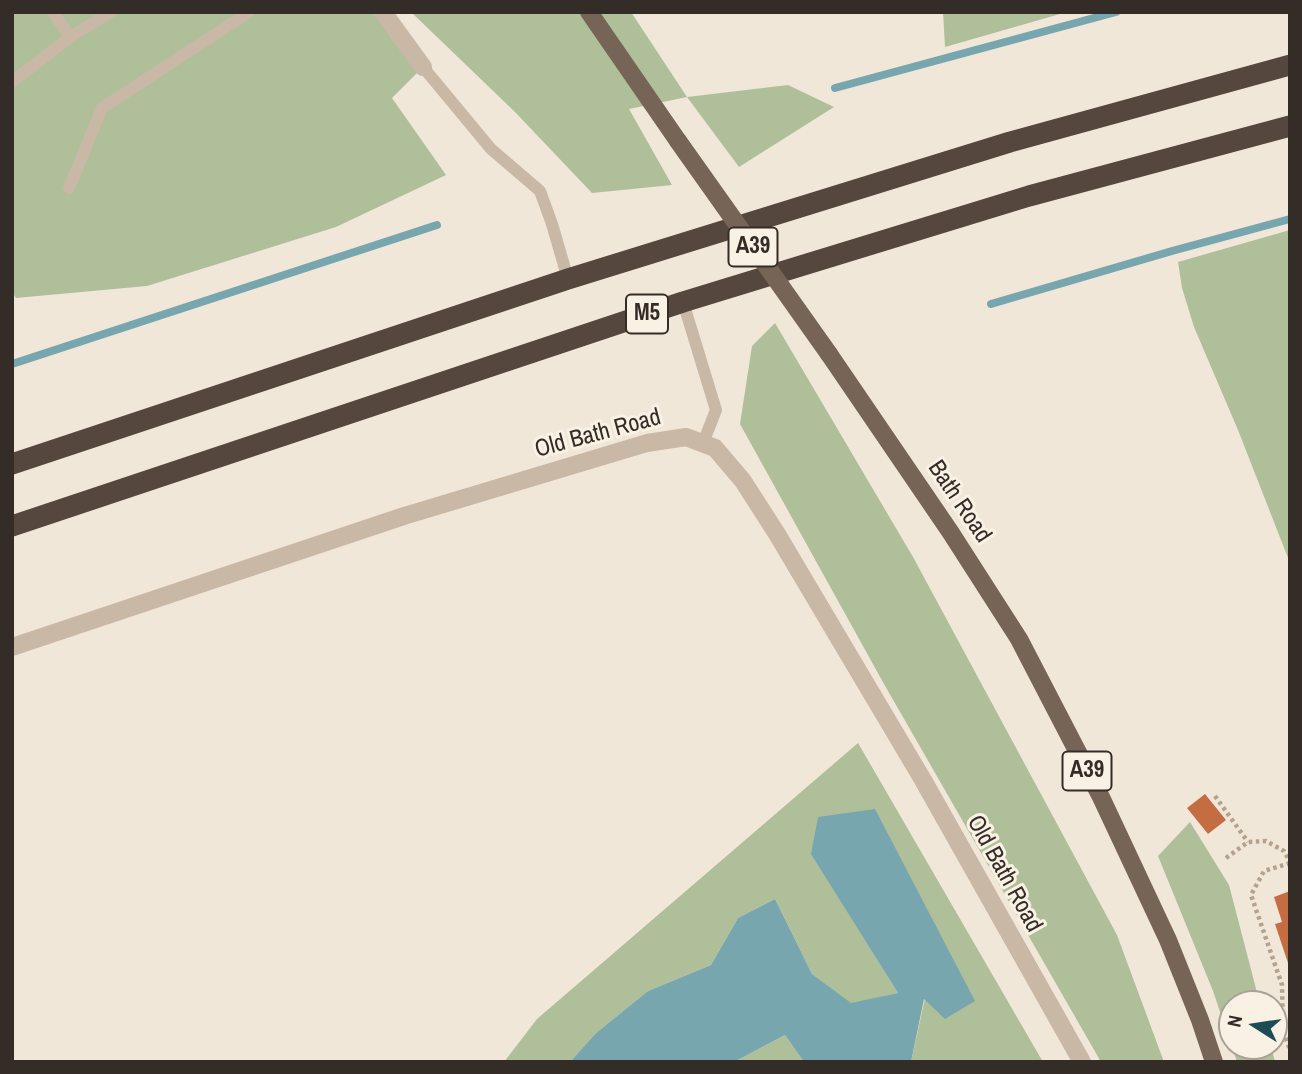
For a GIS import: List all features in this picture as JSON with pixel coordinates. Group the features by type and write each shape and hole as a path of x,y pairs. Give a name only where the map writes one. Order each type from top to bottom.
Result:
{"highway":[{"name":"M5","path":"12,464 568,279 1010,142 1290,65"},
{"name":"M5","path":"12,526 683,302 1030,196 1290,126"}],"main road":[{"name":"Bath Road","path":"589,12 829,354 951,533 1019,639 1100,795 1168,940 1214,1062"}],"street":[{"path":"383,12 423,67"},
{"name":"Old Bath Road","path":"12,647 404,516 647,443 686,437 703,443 715,448 736,472 777,534 923,780 1082,1062"}],"lane":[{"path":"53,12 70,37"},
{"path":"12,82 70,37 111,12"},
{"path":"69,188 102,108 249,12"},
{"path":"423,67 491,149 540,191 568,279"},
{"path":"683,302 716,411 703,443"}],"path":[{"path":"1215,796 1248,842"},
{"path":"1226,858 1248,842 1266,841 1284,851 1290,862 1264,871 1251,895 1282,990"}],"green space":[{"path":"12,12 383,12 423,67 392,98 446,175 336,227 147,286 16,298 12,292"},
{"path":"411,12 631,12 687,97 629,109 672,185 592,193 515,112"},
{"path":"943,12 1067,12 945,47"},
{"path":"788,85 834,107 739,167 687,97"},
{"path":"1290,230 1290,563 1194,327 1182,288 1178,262"},
{"path":"775,323 913,557 1117,935 1164,1062 1101,1062 884,684 740,424 752,346"},
{"path":"858,743 1043,1062 911,1062 925,998 812,854 898,993 851,1004 812,974 775,899 738,918 711,965 648,991 596,1033 570,1062 504,1062 537,1019"},
{"path":"1190,822 1229,885 1256,990 1218,990 1218,1006 1158,856"},
{"path":"785,1035 804,1062 734,1062"},
{"path":"1236,1060 1275,1062 1237,1062"}],"water":[{"path":"875,809 975,1001 945,1019 924,999 911,1062 804,1062 785,1035 734,1062 570,1062 596,1033 648,991 711,965 738,918 775,899 812,974 851,1003 898,993 811,854 818,817"}],"building":[{"path":"1205,794 1226,820 1208,834 1187,808"},
{"path":"1290,891 1289,966 1275,924 1282,922 1274,897"}],"waterway":[{"path":"835,88 1116,12"},
{"path":"991,304 1290,219"},
{"path":"12,364 437,225"}]}
